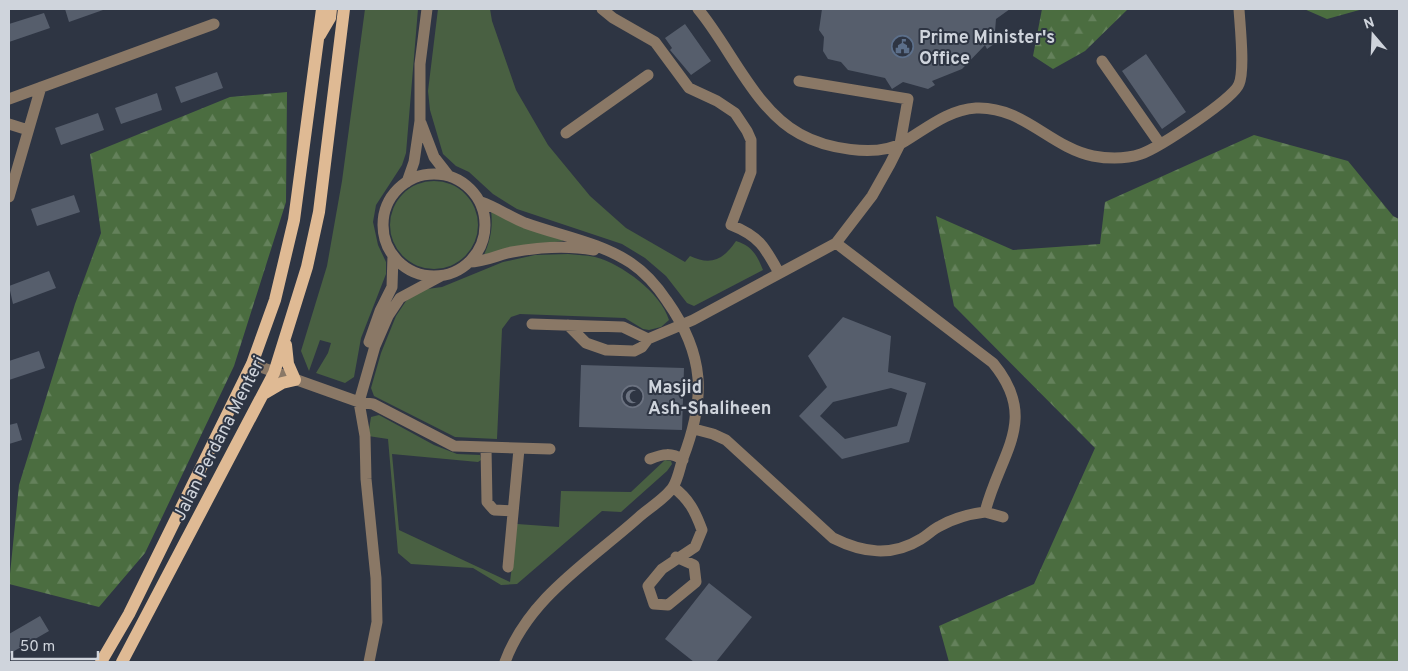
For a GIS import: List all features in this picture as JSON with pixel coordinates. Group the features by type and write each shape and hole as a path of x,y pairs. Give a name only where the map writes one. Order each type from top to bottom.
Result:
{"main road":[{"name":"Jalan Perdana Menteri","path":"101,662 129,614 252,364 275,300 294,220 322,9"},
{"path":"318,39 330,18 331,9"},
{"name":"Jalan Perdana Menteri","path":"122,662 263,394 274,372 286,337 307,267 318,212 344,9"},
{"path":"263,394 282,383 295,380 288,364 286,337"}],"street":[{"path":"407,182 414,162 420,121 419,72 427,9"},
{"path":"602,9 612,18 655,42 689,88 718,101 735,113 751,140 751,172 730,225 755,237 766,248 779,273"},
{"path":"698,9 773,113 800,134 832,146 862,151 880,151 900,144 938,119 956,111 975,108 997,109 1015,114 1071,149 1092,156 1117,159 1141,154 1160,144 1228,98 1240,84 1239,9"},
{"path":"9,99 214,24"},
{"path":"1102,61 1160,144"},
{"path":"566,133 648,75"},
{"path":"568,325 586,343 606,350 634,351 642,347 648,339 683,324 836,243 872,196 900,144 908,99 799,81"},
{"path":"9,197 41,87"},
{"path":"420,121 434,156 448,175"},
{"path":"9,124 28,130"},
{"path":"369,662 376,622 376,578 366,479 365,436 358,402 363,383 385,324 400,298 441,276 456,271 470,262 480,249 485,234 485,218 481,202 472,190 461,181 448,175 434,174 420,176 407,182 394,193 386,208 383,224 386,241 393,256 406,268 423,275 441,276"},
{"path":"481,202 494,206 517,220 588,242 631,263 653,281 683,324 689,337 697,367 698,395 694,429 673,487 581,565 539,604 523,624 505,662"},
{"path":"836,243 993,363 1010,388 1014,402 1015,426 984,512"},
{"path":"470,262 482,262 509,252 556,247 583,248 613,254"},
{"path":"363,383 368,346 380,311 392,287 393,256"},
{"path":"532,324 623,326 648,339"},
{"path":"252,364 358,402 373,404 454,446 519,450 550,449"},
{"path":"694,429 726,440 833,538 852,548 868,552 897,550 916,542 939,526 956,519 984,512 1003,517"},
{"path":"486,448 487,502 494,510 513,511"},
{"path":"508,566 519,450"},
{"path":"650,459 666,453 683,460"},
{"path":"673,487 686,497 696,511 702,530 695,547 676,557 662,569 648,586 654,604 668,605 696,582 694,565 676,557"}],"green space":[{"path":"365,9 418,9 406,153 402,165 376,205 373,222 378,245 386,262 386,274 361,338 354,377 345,383 316,373 328,353 331,343 320,340 309,371 301,351 327,266 342,181"},
{"path":"438,9 490,9 492,21 516,90 548,145 590,196 626,228 685,262 690,256 704,261 721,257 736,241 753,252 763,270 694,306 687,303 666,276 645,258 622,244 517,209 493,194 469,172 456,166 443,154 430,110 428,91"},
{"path":"1042,9 1128,9 1085,51 1053,69 1033,56"},
{"path":"1304,9 1363,9 1327,19"},
{"path":"287,92 286,202 234,366 145,553 99,607 9,584 19,485 75,304 101,233 90,154 230,97"},
{"path":"1254,135 1348,161 1393,216 1399,219 1399,662 949,662 939,626 1034,584 1095,448 954,306 936,216 1013,250 1100,244 1105,202"},
{"path":"434,181 451,184 465,194 475,208 478,225 475,242 465,256 451,266 434,269 417,266 403,256 393,242 390,225 393,208 403,194 417,184"},
{"path":"491,210 564,241 519,246 484,255 491,233"},
{"path":"568,254 595,257 628,273 658,300 669,320 661,327 649,330 643,329 625,318 520,314 511,317 502,329 497,439 455,437 374,396 371,388 381,353 396,316 406,301 420,290 442,287 503,262 535,255"},
{"path":"379,415 434,445 457,454 480,455 481,460 478,462 392,454 399,530 510,582 517,524 559,527 561,491 631,492 665,460 671,461 672,464 667,471 621,512 602,511 517,584 501,585 473,568 411,564 398,553 388,439 368,436 371,417"}],"building":[{"path":"65,9 102,9 103,10 69,22"},
{"name":"Prime Minister's Office","path":"822,9 1010,9 996,19 994,44 987,49 985,45 962,69 932,81 935,85 928,89 903,82 892,89 885,78 848,70 841,62 828,59 823,51 824,37 819,30"},
{"path":"44,13 50,28 9,42 9,24"},
{"path":"685,24 711,61 691,75 670,50 672,48 665,38"},
{"path":"1146,54 1186,112 1162,129 1122,71"},
{"path":"217,72 223,88 181,103 175,87"},
{"path":"157,93 162,110 121,124 115,108"},
{"path":"98,113 104,130 61,145 55,128"},
{"path":"74,195 80,212 37,226 31,209"},
{"path":"49,271 56,288 13,304 9,286"},
{"path":"843,317 891,336 888,372 926,383 909,442 842,459 799,416 827,387 808,356","holes":["891,388 907,393 897,426 845,439 820,416 833,402"]},
{"path":"39,351 45,368 9,380 9,361"},
{"name":"Masjid Ash-Shaliheen","path":"581,365 684,368 682,430 579,427"},
{"path":"17,423 22,440 9,444 9,425"},
{"path":"709,583 752,617 716,662 694,662 665,639"},
{"path":"40,616 49,631 9,654 9,634"}],"place":[{"name":"Prime Minister's Office","path":"903,47"},
{"name":"Masjid Ash-Shaliheen","path":"632,397"}]}
